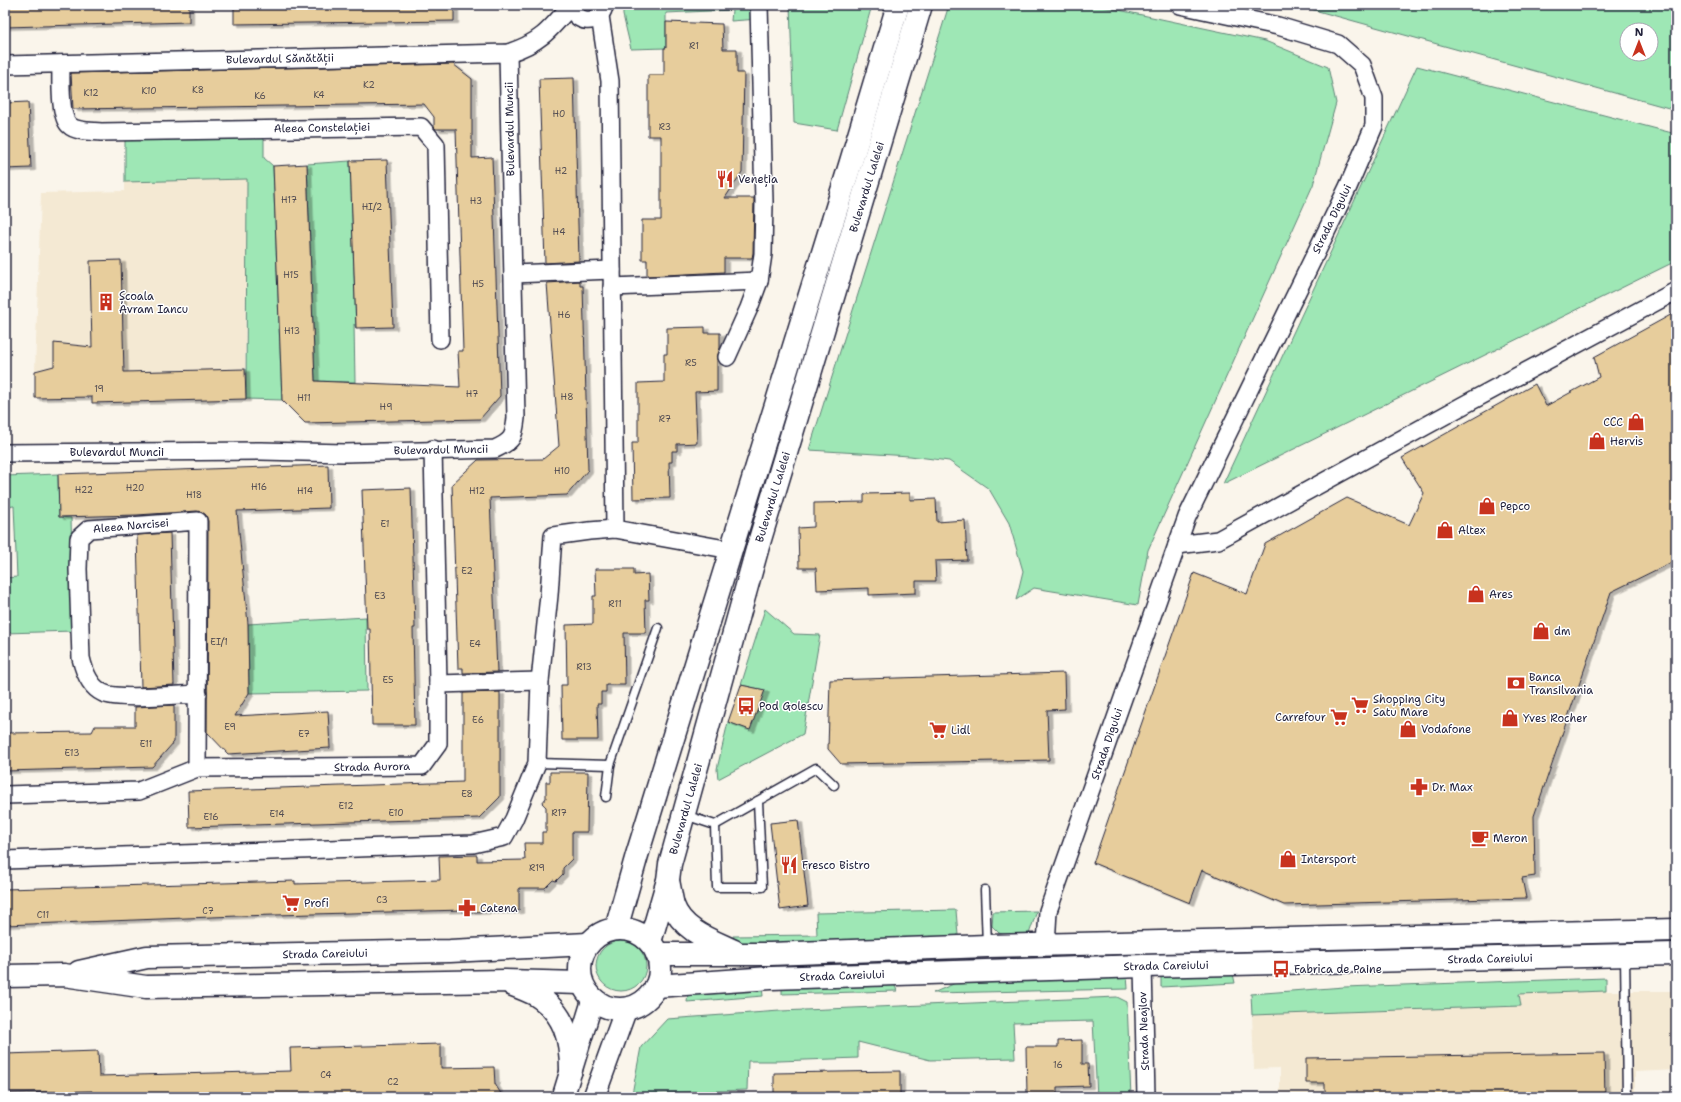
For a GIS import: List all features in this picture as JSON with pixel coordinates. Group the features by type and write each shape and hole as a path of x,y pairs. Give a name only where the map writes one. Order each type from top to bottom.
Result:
{"main road":[{"name":"Bulevardul Lalelei","path":"616,929 636,855 898,5"},
{"name":"Bulevardul Lalelei","path":"654,948 670,864 685,815 758,546 921,5"},
{"path":"668,880 674,906 679,917 687,926 739,954"},
{"path":"616,929 636,932 654,948 660,973 656,986 649,996 639,1004 626,1009 612,1009 599,1004 587,991 579,969 581,955 588,944 598,934 616,929"},
{"path":"654,948 739,954 770,954 987,946 1676,930"},
{"name":"Strada Careiului","path":"64,975 147,958 450,951 588,944"},
{"name":"Strada Careiului","path":"656,986 771,978 1143,966 1676,954"},
{"name":"Strada Careiului","path":"5,976 64,975 146,987 505,981 587,991"},
{"path":"505,981 536,994 550,1005 561,1019 568,1035 571,1052 571,1070"}],"street":[{"path":"727,357 749,308 759,280 762,254 764,202 759,5"},
{"name":"Strada Digului","path":"1046,945 1048,911 1187,517 1348,187 1374,126 1374,98 1362,65 1338,44 1278,26 1180,5"},
{"path":"602,10 603,41 610,81 615,529"},
{"name":"Bulevardul Sănătății","path":"5,65 508,53 523,49 537,41 575,12 590,21 602,10"},
{"path":"575,12 603,41"},
{"name":"Bulevardul Muncii","path":"5,453 253,451 345,453 495,449 508,443 514,433 516,418 508,53"},
{"name":"Aleea Constelației","path":"61,64 63,113 68,124 79,130 101,132 421,127 436,146 440,339"},
{"path":"513,274 612,270"},
{"path":"612,287 759,280"},
{"path":"1177,545 1218,540 1676,291"},
{"name":"Strada Aurora","path":"5,795 139,790 198,768 422,766 438,744 433,450"},
{"name":"Aleea Narcisei","path":"198,694 125,696 103,694 92,685 84,670 81,658 78,569 79,538 89,529 198,521 198,694 198,768"},
{"path":"5,860 474,844 504,837 514,819 537,763 540,681 549,595 553,536 615,529 731,550"},
{"path":"438,684 540,681"},
{"name":"Strada Neajlov","path":"1143,966 1146,1097"},
{"path":"563,1097 571,1070 587,991"},
{"path":"594,1097 626,1009"}],"lane":[{"path":"606,797 610,765 658,628"},
{"path":"537,763 610,765"},
{"path":"685,815 714,825 816,768 834,785"},
{"path":"714,825 717,886 762,887 758,801"},
{"path":"985,890 987,946"},
{"path":"1625,956 1627,1097"}],"shaded area":[{"path":"247,179 245,369 124,372 121,260 90,261 92,347 54,366 35,371 41,193 125,191 125,182"},
{"path":"1606,991 1676,991 1676,1070 1635,1072 1635,1097 1280,1097 1280,1068 1254,1069 1252,1015 1521,1006 1519,994"}],"green space":[{"path":"623,5 759,5 759,19 731,21 732,10 666,13 666,48 631,49 623,15"},
{"path":"790,5 872,5 837,130 794,123"},
{"path":"949,5 1095,5 1265,41 1328,67 1336,103 1313,185 1148,550 1138,605 1034,588 1016,600 1023,571 1009,523 989,489 949,461 910,456 809,450"},
{"path":"1296,5 1676,5 1676,110"},
{"path":"1417,66 1676,134 1676,261 1223,484"},
{"path":"264,138 264,158 273,166 282,400 246,399 247,179 125,182 125,140"},
{"path":"350,161 356,328 354,324 355,382 315,381 307,164"},
{"path":"58,474 59,517 71,518 74,631 5,633 5,578 17,577 14,506 5,507 5,476"},
{"path":"765,609 794,634 820,635 803,734 718,779 717,769 728,722 764,690 741,685"},
{"path":"366,617 367,691 249,693 248,624"},
{"path":"956,910 958,935 948,942 733,948 733,936 817,935 816,913"},
{"path":"1037,911 1029,934 1015,940 999,933 992,926 993,912"},
{"path":"621,941 631,943 639,948 644,956 646,966 644,976 639,984 631,989 621,991 611,989 603,984 598,976 596,966 598,956 603,948 611,943"},
{"path":"1232,969 1235,983 1161,987 1161,978 1165,971"},
{"path":"1127,973 1128,989 933,993 967,978"},
{"path":"1606,978 1606,991 1519,994 1521,1006 1252,1015 1251,994 1344,987"},
{"path":"894,983 897,991 782,994 782,986"},
{"path":"762,987 763,996 687,1002 688,992"},
{"path":"1117,997 1127,1002 1131,1097 1097,1097 1093,1021 1013,1023 1015,1058 930,1060 858,1042 858,1058 748,1061 747,1090 632,1094 641,1047 667,1019 780,1011"}],"building":[{"path":"5,5 189,5 189,22 5,27"},
{"path":"234,5 454,5 454,21 234,24"},
{"path":"666,22 722,24 723,49 737,49 737,73 744,73 742,172 725,198 754,198 753,253 752,258 724,258 724,272 647,276 647,260 642,260 642,220 661,220 661,136 648,136 648,75 664,75"},
{"path":"453,64 472,79 472,158 492,157 500,396 480,419 305,423 282,400 273,166 307,164 315,381 460,387 458,351 463,351 456,129 436,129 434,127 434,117 424,104 73,109 71,73"},
{"path":"574,78 579,261 545,263 539,79"},
{"path":"28,102 31,168 5,169 5,103"},
{"path":"387,160 393,327 356,328 350,161"},
{"name":"Școala Avram Iancu","path":"121,260 124,372 245,369 246,399 92,403 92,397 35,398 35,371 54,366 54,343 92,347 90,261"},
{"path":"580,281 580,286 583,286 588,470 567,495 490,498 497,672 463,673 463,668 458,668 452,484 478,460 543,459 559,446 547,283"},
{"name":"Shopping City Satu Mare","path":"1676,312 1676,560 1611,592 1534,816 1535,876 1522,878 1526,898 1284,905 1202,870 1190,903 1093,863 1194,573 1247,594 1265,544 1347,498 1409,525 1424,493 1402,458 1535,384 1546,406 1599,377 1594,357"},
{"path":"705,327 705,333 720,333 720,348 717,358 717,391 695,392 697,443 677,444 677,451 672,451 672,462 669,462 670,498 633,499 632,443 638,443 638,383 664,382 664,354 667,354 667,328"},
{"path":"328,465 329,508 237,511 248,624 249,693 235,716 328,711 330,748 228,754 207,732 208,521 206,515 197,511 137,515 59,517 58,474"},
{"path":"411,488 415,628 413,628 415,725 372,725 370,629 367,629 362,490"},
{"path":"910,493 910,500 936,499 937,522 965,520 967,560 935,561 936,581 916,581 916,593 869,595 869,588 817,590 816,568 799,568 798,528 814,527 814,503 864,502 864,494"},
{"path":"170,533 174,685 141,687 137,535"},
{"path":"595,569 634,569 634,575 648,574 649,600 645,600 646,633 624,633 625,685 606,685 606,692 601,692 601,704 597,704 598,740 562,740 561,685 567,685 566,625 593,624 593,596 596,596"},
{"name":"Lidl","path":"1064,673 1065,709 1047,710 1049,760 841,764 828,749 830,680"},
{"name":"Pod Golescu","path":"741,685 765,690 750,730 728,722"},
{"path":"500,692 500,797 479,818 189,827 188,791 463,782 463,693"},
{"path":"174,705 174,742 152,767 5,771 5,733 92,732 95,726 135,726 135,707"},
{"path":"550,772 588,772 587,832 572,832 572,859 563,868 563,874 556,881 553,880 545,888 519,888 519,911 463,912 463,910 238,916 5,925 5,889 295,881 295,884 440,880 439,856 477,855 477,861 525,860 524,843 542,843 542,832 546,832 546,807 542,803 546,798 546,782 550,782"},
{"name":"Fresco Bistro","path":"798,820 808,906 780,910 770,823"},
{"path":"1082,1040 1082,1064 1088,1064 1089,1086 1057,1087 1057,1094 1027,1094 1026,1047 1058,1047 1058,1041"},
{"path":"441,1044 441,1068 494,1067 495,1084 503,1097 466,1097 464,1095 92,1097 92,1091 5,1093 5,1054 98,1051 99,1076 291,1071 290,1048"},
{"path":"1604,1053 1605,1097 1325,1097 1325,1083 1306,1083 1306,1058"},
{"path":"900,1071 900,1097 774,1097 774,1073"}],"place":[{"name":"Veneția","path":"725,179"},
{"name":"Școala Avram Iancu","path":"106,302"},
{"name":"CCC","path":"1636,422"},
{"name":"Hervis","path":"1597,441"},
{"name":"Pepco","path":"1487,506"},
{"name":"Altex","path":"1445,530"},
{"name":"Ares","path":"1476,594"},
{"name":"dm","path":"1541,631"},
{"name":"Banca Transilvania","path":"1516,683"},
{"name":"Shopping City Satu Mare","path":"1360,705"},
{"name":"Pod Golescu","path":"746,706"},
{"name":"Carrefour","path":"1339,717"},
{"name":"Yves Rocher","path":"1510,718"},
{"name":"Vodafone","path":"1408,729"},
{"name":"Lidl","path":"938,730"},
{"name":"Dr. Max","path":"1419,787"},
{"name":"Meron","path":"1480,838"},
{"name":"Intersport","path":"1288,859"},
{"name":"Fresco Bistro","path":"789,865"},
{"name":"Profi","path":"291,903"},
{"name":"Catena","path":"467,908"},
{"name":"Fabrica de Paine","path":"1281,969"}]}
